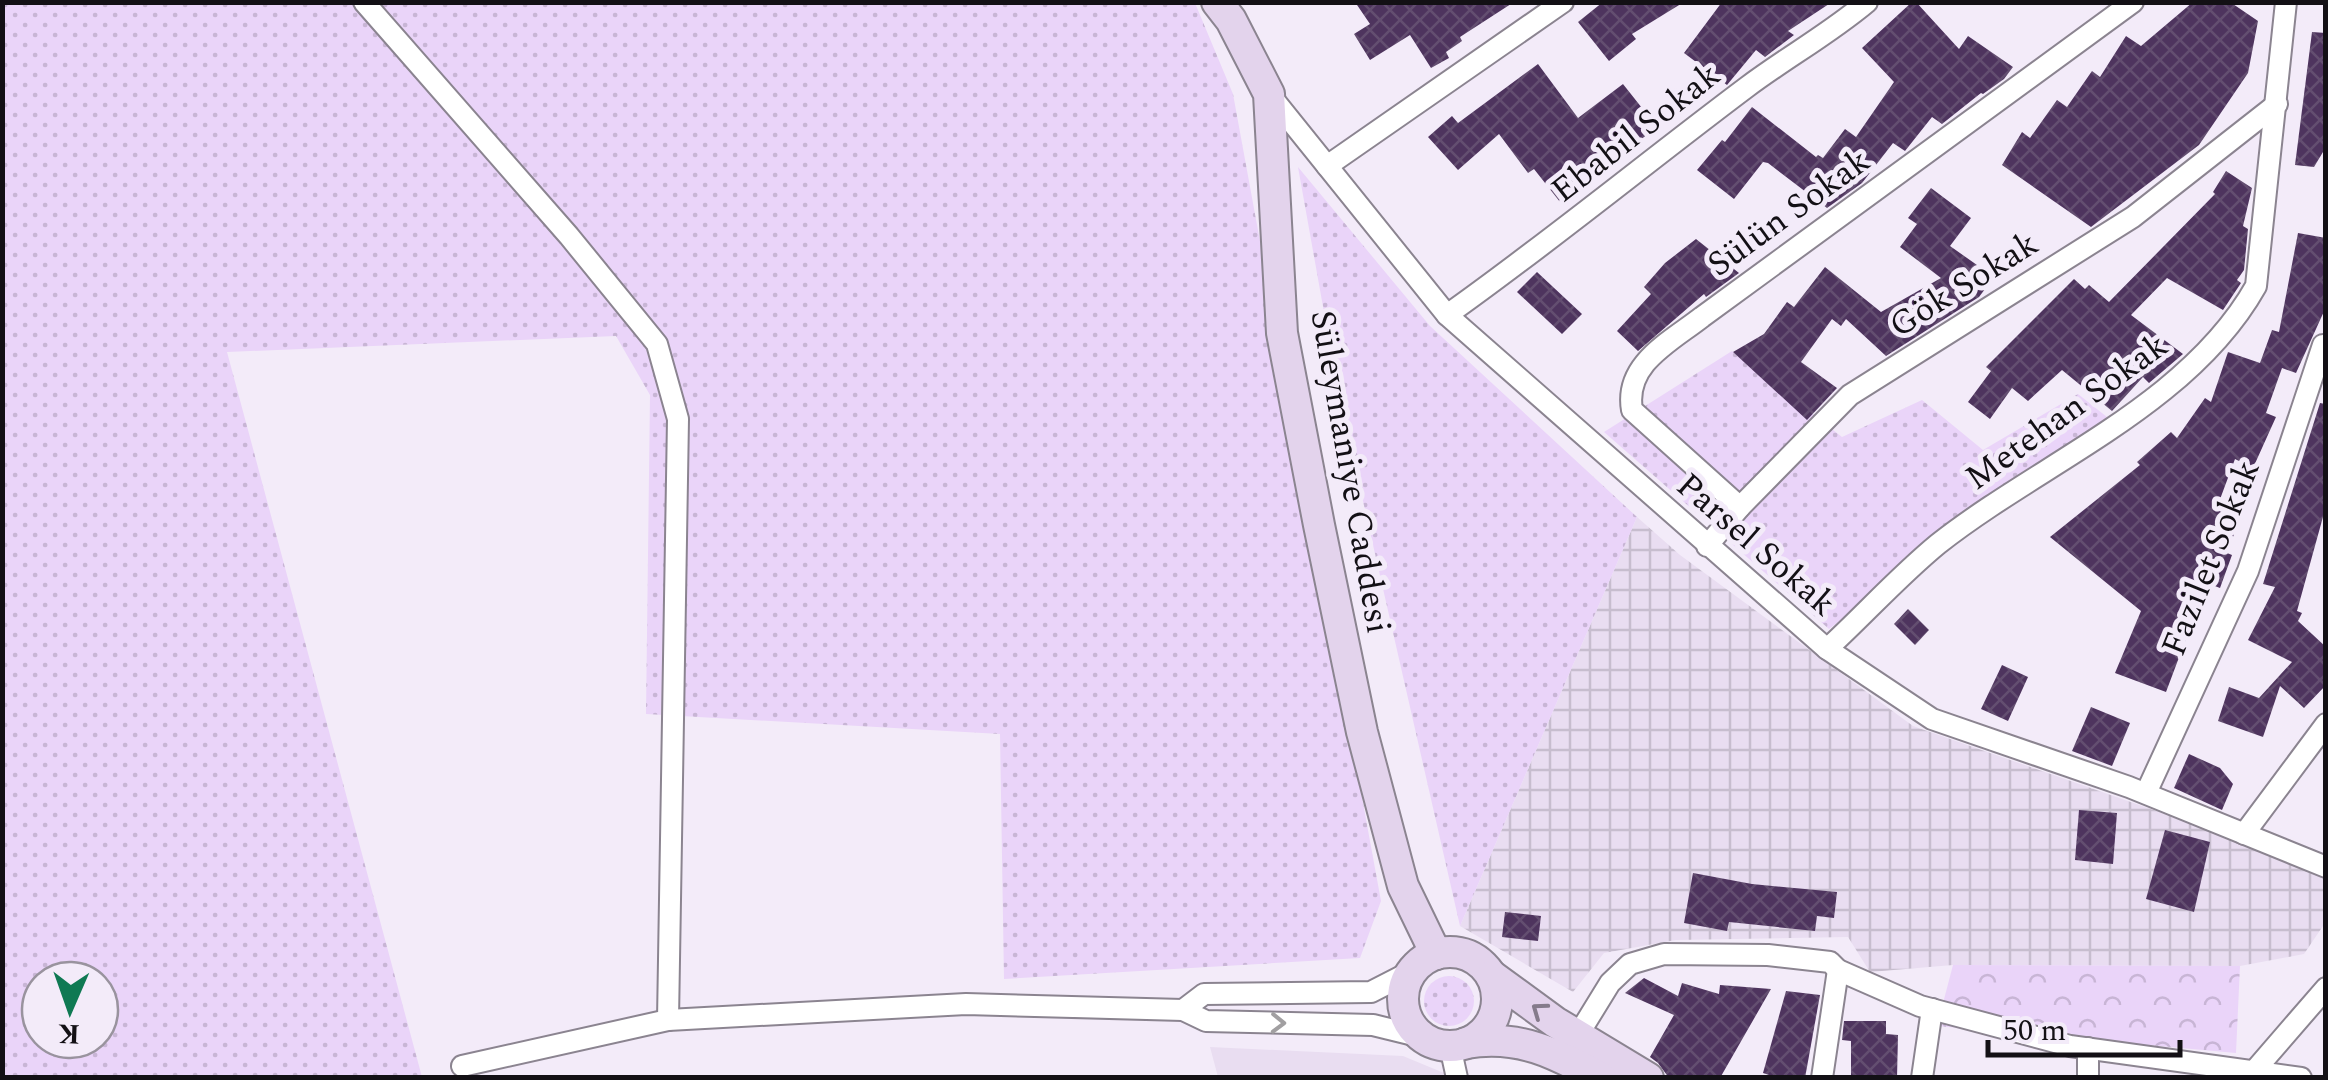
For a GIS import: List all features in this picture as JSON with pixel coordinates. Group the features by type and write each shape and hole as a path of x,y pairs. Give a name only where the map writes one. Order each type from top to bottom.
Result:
{"street":[{"path":"364,2 570,236 657,344 678,419 668,1020"},
{"name":"Süleymaniye Caddesi","path":"1217,2 1231,20 1269,94 1282,333 1362,732 1424,962"},
{"path":"1327,166 1564,2"},
{"name":"Ebabil Sokak","path":"1447,315 1540,249 1750,84 1832,31 1867,2"},
{"name":"Sülün Sokak","path":"1740,508 1632,410 1628,390 1640,367 1702,316 2133,2"},
{"name":"Metehan Sokak","path":"1827,649 1938,544 2169,387 2242,312 2256,286 2286,2"},
{"name":"Parsel Sokak","path":"1269,94 1447,315 1827,649 1932,719 2146,793 2326,867"},
{"name":"Gök Sokak","path":"1708,546 1850,395 2133,217 2277,104"},
{"name":"Fazilet Sokak","path":"2146,793 2248,571 2326,345"},
{"path":"2244,834 2326,724"},
{"path":"1182,1010 1204,994 1371,992 1450,951 1481,963 1492,976 1648,1078"},
{"path":"1578,1035 1610,983 1630,964 1664,954 1768,955 1830,962 1838,970 1932,1010 2088,1048 2301,1078"},
{"path":"1424,962 1402,999 1404,1013 1446,1042 1457,1078"},
{"path":"1822,1078 1838,970"},
{"path":"1446,1042 1480,1035 1491,1023 1497,1008 1492,976"},
{"path":"2255,1074 2326,988"},
{"path":"462,1066 668,1020 966,1004 1182,1010 1206,1022 1373,1025 1446,1042 1520,1042 1592,1075"},
{"path":"1922,1078 1932,1010"},
{"path":"2088,1048 2088,1078"}],"shaded area":[{"path":"1637,517 1680,555 1913,726 2325,870 2325,923 2304,954 2240,966 1953,965 1870,972 1848,937 1676,940 1604,953 1573,992 1460,926"},
{"path":"1210,1047 1403,1056 1446,1077 1218,1077"}],"green space":[{"path":"2,3 1195,3 1233,94 1381,901 1360,958 1004,979 1000,734 646,714 650,395 616,336 227,352 422,1077 3,1077"},
{"path":"1298,167 1430,326 1637,517 1460,926 1339,396"},
{"path":"1732,351 1842,437 1922,400 1983,450 2078,394 2107,417 1829,629 1604,432"},
{"path":"1953,965 2240,966 2236,1053 1937,1026"},
{"path":"1449,976 1467,983 1474,1001 1467,1019 1449,1026 1431,1019 1424,1001 1431,983"}],"building":[{"path":"1355,2 1514,2 1460,37 1462,41 1446,52 1449,58 1431,68 1410,35 1370,60 1354,34 1370,24"},
{"path":"1603,2 1684,2 1632,34 1636,39 1609,61 1578,22"},
{"path":"1722,2 1832,2 1788,31 1794,35 1765,57 1756,50 1727,85 1684,53"},
{"path":"1912,2 1959,49 1968,36 2013,67 2004,79 1942,124 1932,117 1905,151 1893,143 1862,183 1827,208 1768,163 1763,162 1734,199 1697,170 1752,107 1816,157 1823,158 1845,129 1856,137 1894,82 1862,48"},
{"path":"2193,2 2230,2 2258,21 2248,73 2199,145 2091,227 2002,165 2022,132 2030,138 2057,100 2067,107 2092,71 2100,77 2126,36 2141,46"},
{"path":"2312,32 2326,33 2326,147 2314,167 2295,165"},
{"path":"1538,64 1578,118 1623,84 1657,127 1560,202 1534,169 1528,173 1499,134 1458,170 1428,137 1452,116 1458,123"},
{"path":"2226,171 2252,188 2243,226 2248,229 2244,270 2237,280 2241,283 2223,310 2167,278 2131,315 2183,354 2149,383 2143,377 2112,411 2062,370 2028,401 2012,388 1990,419 1968,402 1991,371 1986,367 2074,279 2085,289 2089,285 2109,302 2215,194"},
{"path":"1931,188 1971,218 1950,246 1994,277 1979,297 1886,356 1846,319 1841,326 1832,319 1801,362 1837,388 1807,420 1733,352 1764,334 1787,302 1794,307 1825,267 1881,312 1941,278 1900,247 1917,224 1908,218"},
{"path":"2298,233 2326,238 2326,307 2296,373 2282,368 2266,413 2276,417 2253,468 2235,459 2216,510 2240,518 2227,553 2232,555 2220,588 2207,583 2166,692 2115,673 2141,611 2050,537 2140,465 2137,462 2171,432 2177,438 2205,398 2211,402 2228,352 2260,363 2272,330 2279,332"},
{"path":"1696,239 1739,273 1706,297 1704,294 1638,351 1617,331 1651,294 1644,287 1665,263"},
{"path":"1537,272 1582,314 1562,334 1517,292"},
{"path":"2320,403 2326,404 2326,506 2297,611 2302,613 2298,621 2326,647 2326,685 2304,708 2280,686 2263,737 2218,721 2229,687 2259,698 2292,662 2248,640 2275,587 2263,584"},
{"path":"1908,609 1929,630 1915,645 1894,624"},
{"path":"2002,665 2028,677 2008,721 1981,709"},
{"path":"2091,707 2130,723 2112,766 2072,751"},
{"path":"2189,754 2220,768 2233,784 2222,810 2174,788"},
{"path":"2079,810 2117,813 2113,864 2075,860"},
{"path":"2165,830 2210,842 2194,912 2146,899"},
{"path":"1693,873 1752,884 1837,892 1834,918 1817,916 1815,931 1729,922 1727,931 1684,923"},
{"path":"1505,912 1541,916 1538,941 1502,937"},
{"path":"1644,978 1678,996 1682,983 1719,994 1720,985 1771,989 1720,1078 1669,1078 1650,1057 1674,1015 1625,993"},
{"path":"1786,991 1820,995 1805,1078 1778,1078 1763,1073"},
{"path":"1844,1021 1886,1021 1886,1034 1898,1035 1897,1078 1851,1078 1851,1041 1842,1040"}]}
